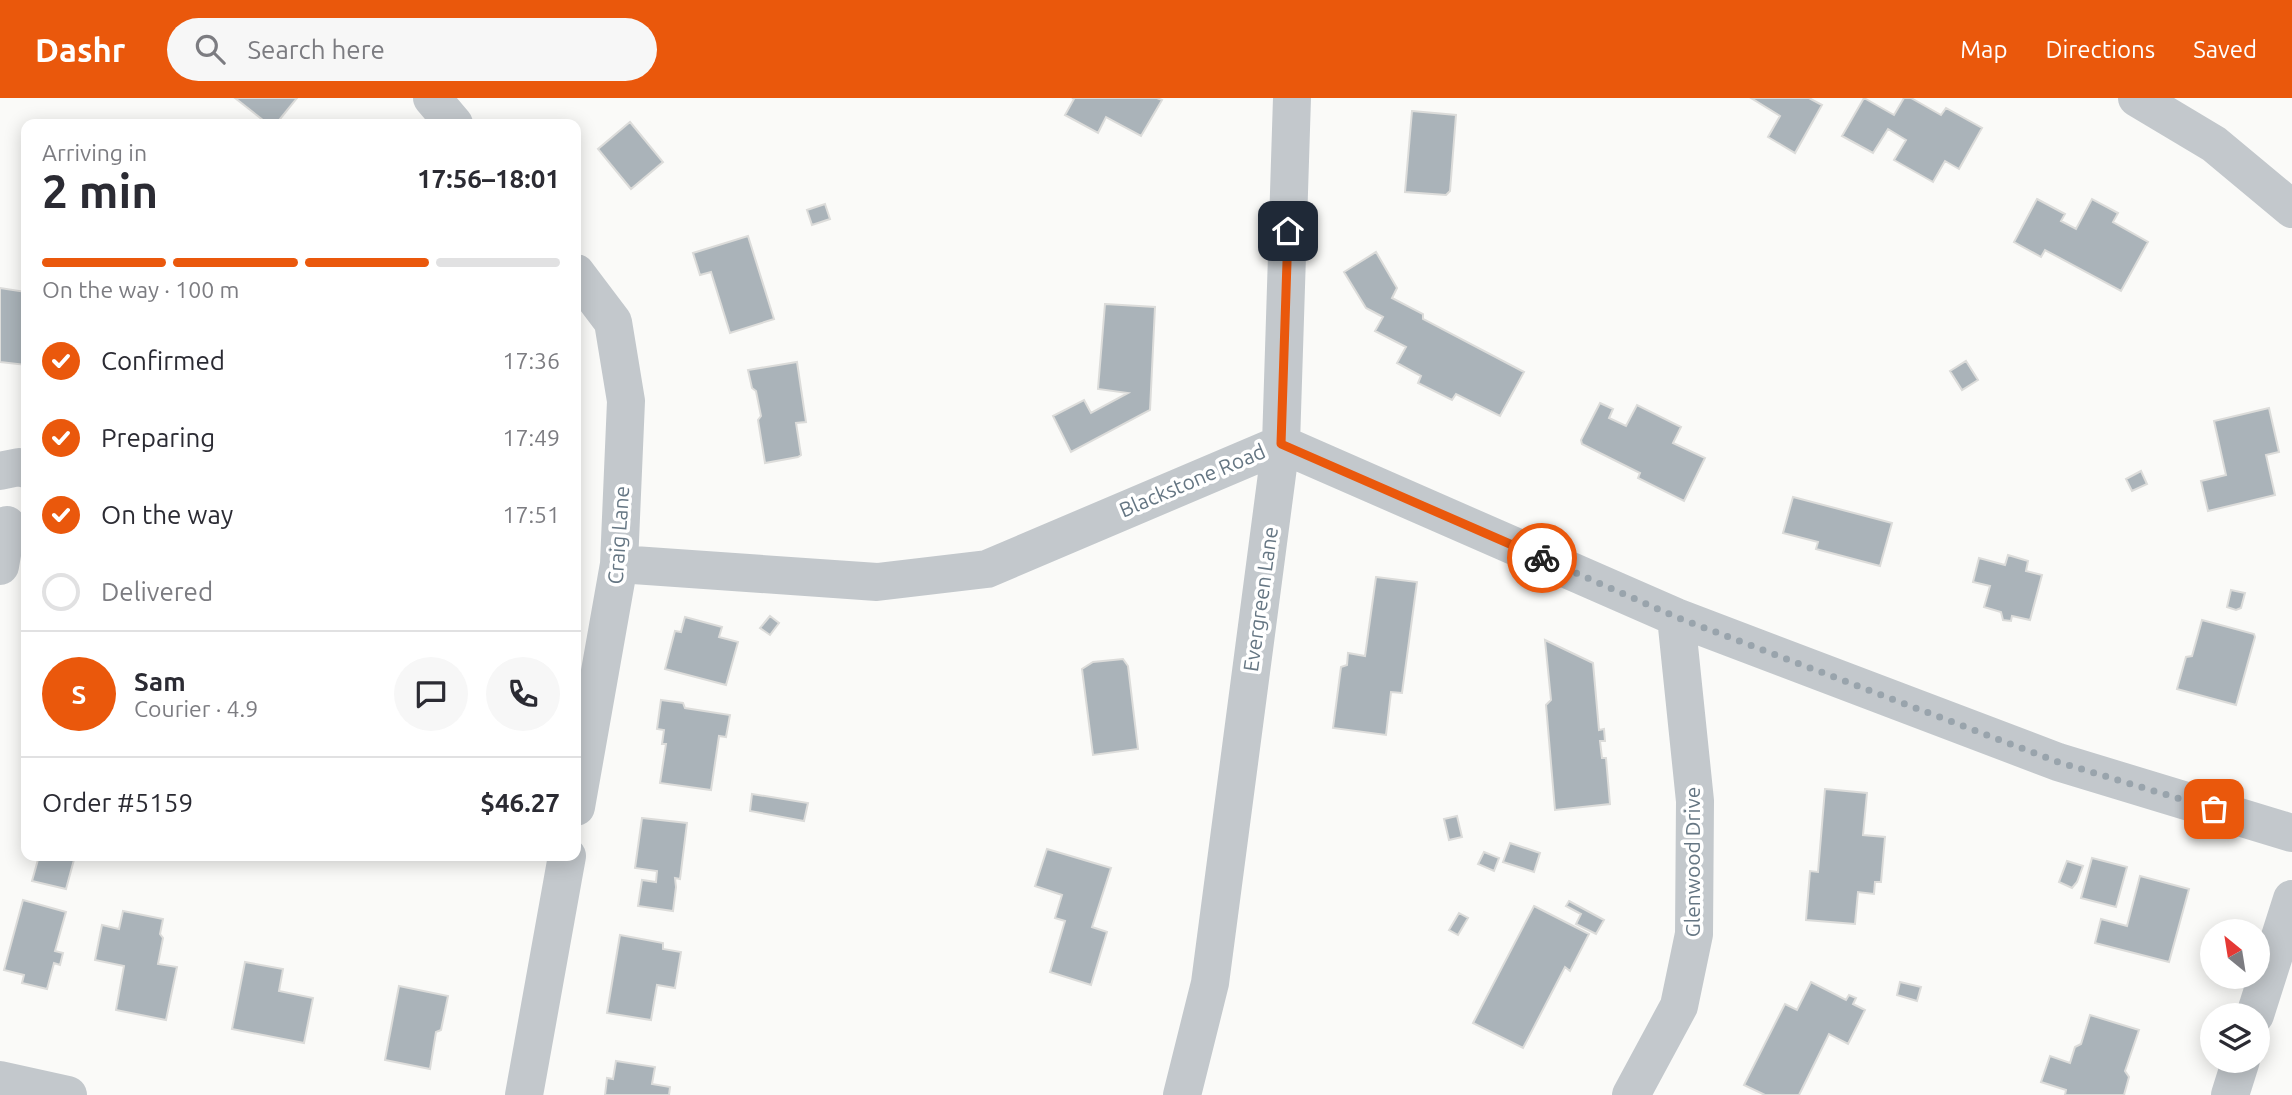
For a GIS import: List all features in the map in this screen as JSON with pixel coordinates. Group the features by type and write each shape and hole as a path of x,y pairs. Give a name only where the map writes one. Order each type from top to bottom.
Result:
{"street":[{"path":"432,98 450,119"},
{"name":"Evergreen Lane","path":"1182,1095 1210,983 1281,444 1292,98"},
{"path":"2137,98 2214,144 2292,209"},
{"name":"Craig Lane","path":"581,280 613,322 626,401 620,564 581,779"},
{"name":"Blackstone Road","path":"620,564 877,582 987,569 1281,444 1676,617 2058,762 2292,833"},
{"path":"0,471 21,468"},
{"path":"0,566 11,523"},
{"name":"Glenwood Drive","path":"1631,1095 1679,1006 1694,934 1695,801 1676,617"},
{"path":"524,1095 566,861"},
{"path":"2259,1003 2292,899"},
{"path":"2230,1095 2237,1073"},
{"path":"0,1080 68,1095"}],"building":[{"path":"235,98 297,98 280,119 262,119"},
{"path":"1072,98 1162,100 1141,136 1106,117 1098,133 1065,115 1074,99"},
{"path":"1751,98 1809,98 1822,105 1795,153 1768,137 1780,116"},
{"path":"1864,98 1894,115 1904,98 1911,98 1941,115 1946,108 1982,128 1959,169 1945,161 1933,182 1894,160 1906,140 1888,129 1873,153 1842,136"},
{"path":"1412,111 1456,115 1450,191 1446,195 1405,192"},
{"path":"630,122 663,162 631,189 598,149"},
{"path":"2037,199 2065,214 2061,221 2076,229 2092,199 2118,213 2113,222 2148,242 2121,291 2045,250 2041,257 2014,242"},
{"path":"825,204 830,219 812,225 807,210"},
{"path":"748,236 774,319 730,333 711,272 700,275 693,253"},
{"path":"1376,252 1397,288 1392,298 1423,314 1423,319 1524,372 1500,416 1456,394 1452,400 1418,383 1421,376 1397,363 1406,347 1375,331 1383,317 1366,308 1344,272"},
{"path":"0,288 21,291 21,364 0,362"},
{"path":"1105,304 1155,307 1150,410 1071,452 1053,416 1084,400 1091,413 1128,393 1098,389"},
{"path":"1966,361 1978,380 1962,390 1950,371"},
{"path":"797,362 806,422 796,423 801,455 765,463 758,420 761,416 748,370"},
{"path":"1600,403 1613,409 1609,418 1626,426 1637,405 1681,427 1673,443 1705,458 1684,501 1638,478 1640,473 1582,444 1581,440"},
{"path":"2269,408 2279,452 2266,455 2275,495 2208,511 2201,481 2226,475 2214,421"},
{"path":"2141,471 2147,484 2132,491 2126,479"},
{"path":"1793,497 1892,523 1880,566 1816,549 1818,542 1783,533"},
{"path":"2008,555 2028,561 2026,571 2042,575 2030,620 2012,616 2011,621 2003,620 2001,612 1984,607 1990,586 1973,582 1979,558 2005,565"},
{"path":"1376,577 1417,582 1402,693 1391,692 1386,735 1333,728 1341,667 1347,665 1348,653 1365,656"},
{"path":"2231,590 2245,593 2241,608 2236,610 2227,607"},
{"path":"770,616 779,623 770,635 760,628"},
{"path":"685,617 722,627 719,637 738,642 726,685 665,669 675,631 681,632"},
{"path":"2202,620 2254,634 2236,705 2177,689 2186,657 2192,656"},
{"path":"1545,640 1593,663 1599,730 1604,729 1605,741 1600,741 1602,758 1606,758 1610,804 1555,810 1546,705 1551,700"},
{"path":"1123,659 1128,666 1138,749 1093,755 1082,669 1093,662"},
{"path":"661,700 683,703 685,708 730,715 726,737 719,736 711,790 660,783 666,744 662,744 664,730 657,729"},
{"path":"1825,789 1867,793 1863,835 1885,837 1881,882 1875,882 1874,894 1858,892 1855,924 1806,920 1810,871 1818,872"},
{"path":"752,794 808,803 804,821 750,811"},
{"path":"1457,816 1462,837 1449,840 1444,819"},
{"path":"642,818 687,823 680,879 675,878 673,911 638,906 642,880 656,882 657,871 635,868"},
{"path":"1510,843 1540,853 1534,872 1503,862"},
{"path":"1047,849 1111,868 1092,927 1107,932 1091,985 1050,972 1065,921 1055,918 1062,895 1035,886"},
{"path":"1484,852 1499,858 1494,871 1478,864"},
{"path":"2092,858 2127,867 2116,907 2081,898"},
{"path":"38,861 74,861 66,889 32,881"},
{"path":"2067,861 2083,866 2072,888 2059,882"},
{"path":"2140,876 2189,889 2169,962 2095,943 2101,919 2127,926"},
{"path":"23,900 66,912 55,951 63,953 60,965 54,963 47,989 22,983 24,975 4,970"},
{"path":"1569,901 1604,920 1596,934 1576,924 1581,914 1566,906"},
{"path":"1534,906 1589,934 1570,971 1565,967 1523,1048 1473,1023"},
{"path":"123,911 163,919 158,964 177,967 166,1020 116,1010 124,966 95,960 102,925 119,929"},
{"path":"1459,913 1468,918 1458,935 1449,930"},
{"path":"620,935 663,943 663,949 681,952 675,988 657,985 651,1020 607,1013"},
{"path":"245,962 283,969 279,991 313,998 304,1043 232,1029"},
{"path":"1811,982 1846,1000 1849,995 1856,998 1853,1004 1865,1010 1848,1044 1829,1034 1799,1095 1765,1095 1744,1085 1785,1004 1797,1010"},
{"path":"1900,982 1921,987 1917,1001 1897,995"},
{"path":"399,986 448,996 441,1030 436,1032 430,1069 385,1060"},
{"path":"2090,1015 2139,1030 2125,1071 2129,1077 2124,1095 2065,1095 2066,1090 2041,1082 2050,1056 2070,1063 2075,1047 2081,1044"},
{"path":"616,1061 655,1067 652,1084 670,1087 669,1095 605,1095 607,1078 613,1079"}],"way so far":[{"path":"1542,558 1676,617 2058,762 2214,809"}],"route":[{"path":"1288,231 1281,444 1542,558"}]}
